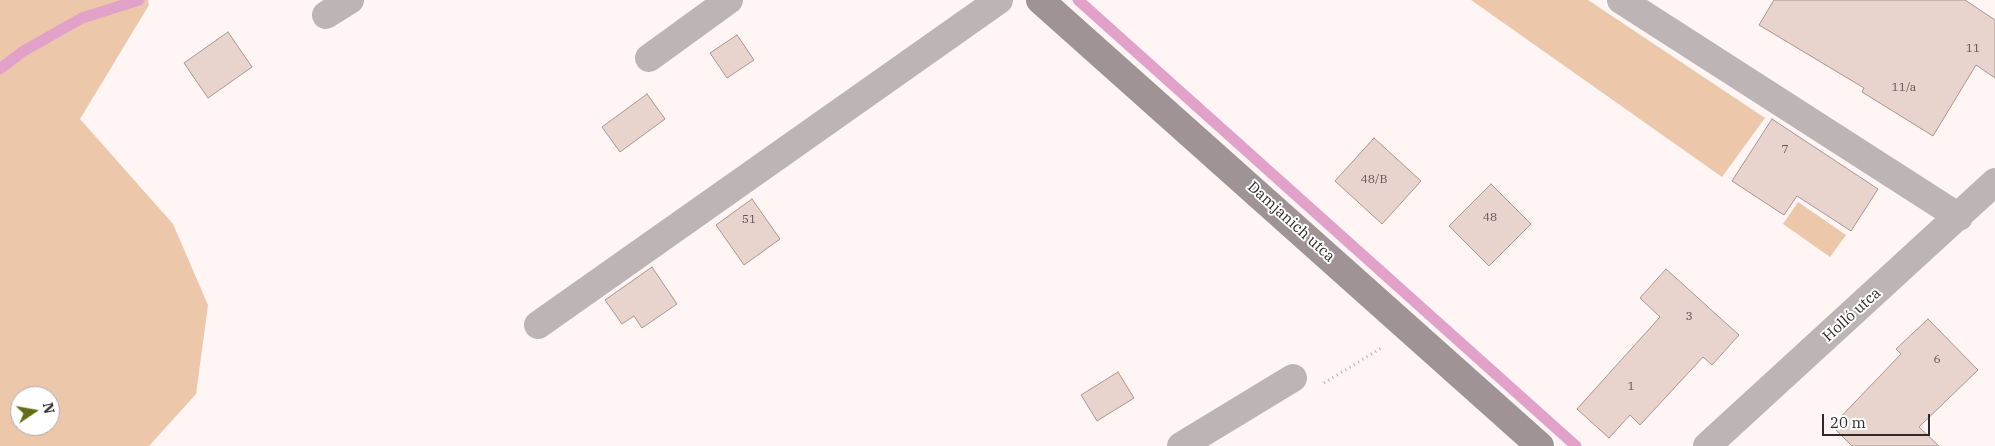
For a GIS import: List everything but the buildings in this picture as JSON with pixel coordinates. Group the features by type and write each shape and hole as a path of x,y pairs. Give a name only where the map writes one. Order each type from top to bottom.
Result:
{"main road":[{"name":"Damjanich utca","path":"1040,0 1406,324 1540,446"}],"street":[{"path":"326,15 350,0"},
{"path":"649,58 729,0"},
{"path":"538,326 999,0"},
{"path":"1621,0 1959,217"},
{"name":"Holló utca","path":"1708,446 1995,182"},
{"path":"1181,446 1293,378"}],"path":[{"path":"1293,378 1310,391 1380,350 1406,324"}],"shaded area":[{"path":"0,0 148,0 149,5 80,119 173,224 208,305 196,394 149,446 0,446"},
{"path":"1471,0 1588,0 1765,118 1722,177"},
{"path":"1798,202 1846,235 1830,257 1783,224"}],"waterway":[{"path":"0,69 22,52 82,18 139,0"},
{"path":"1078,0 1576,446"}]}
